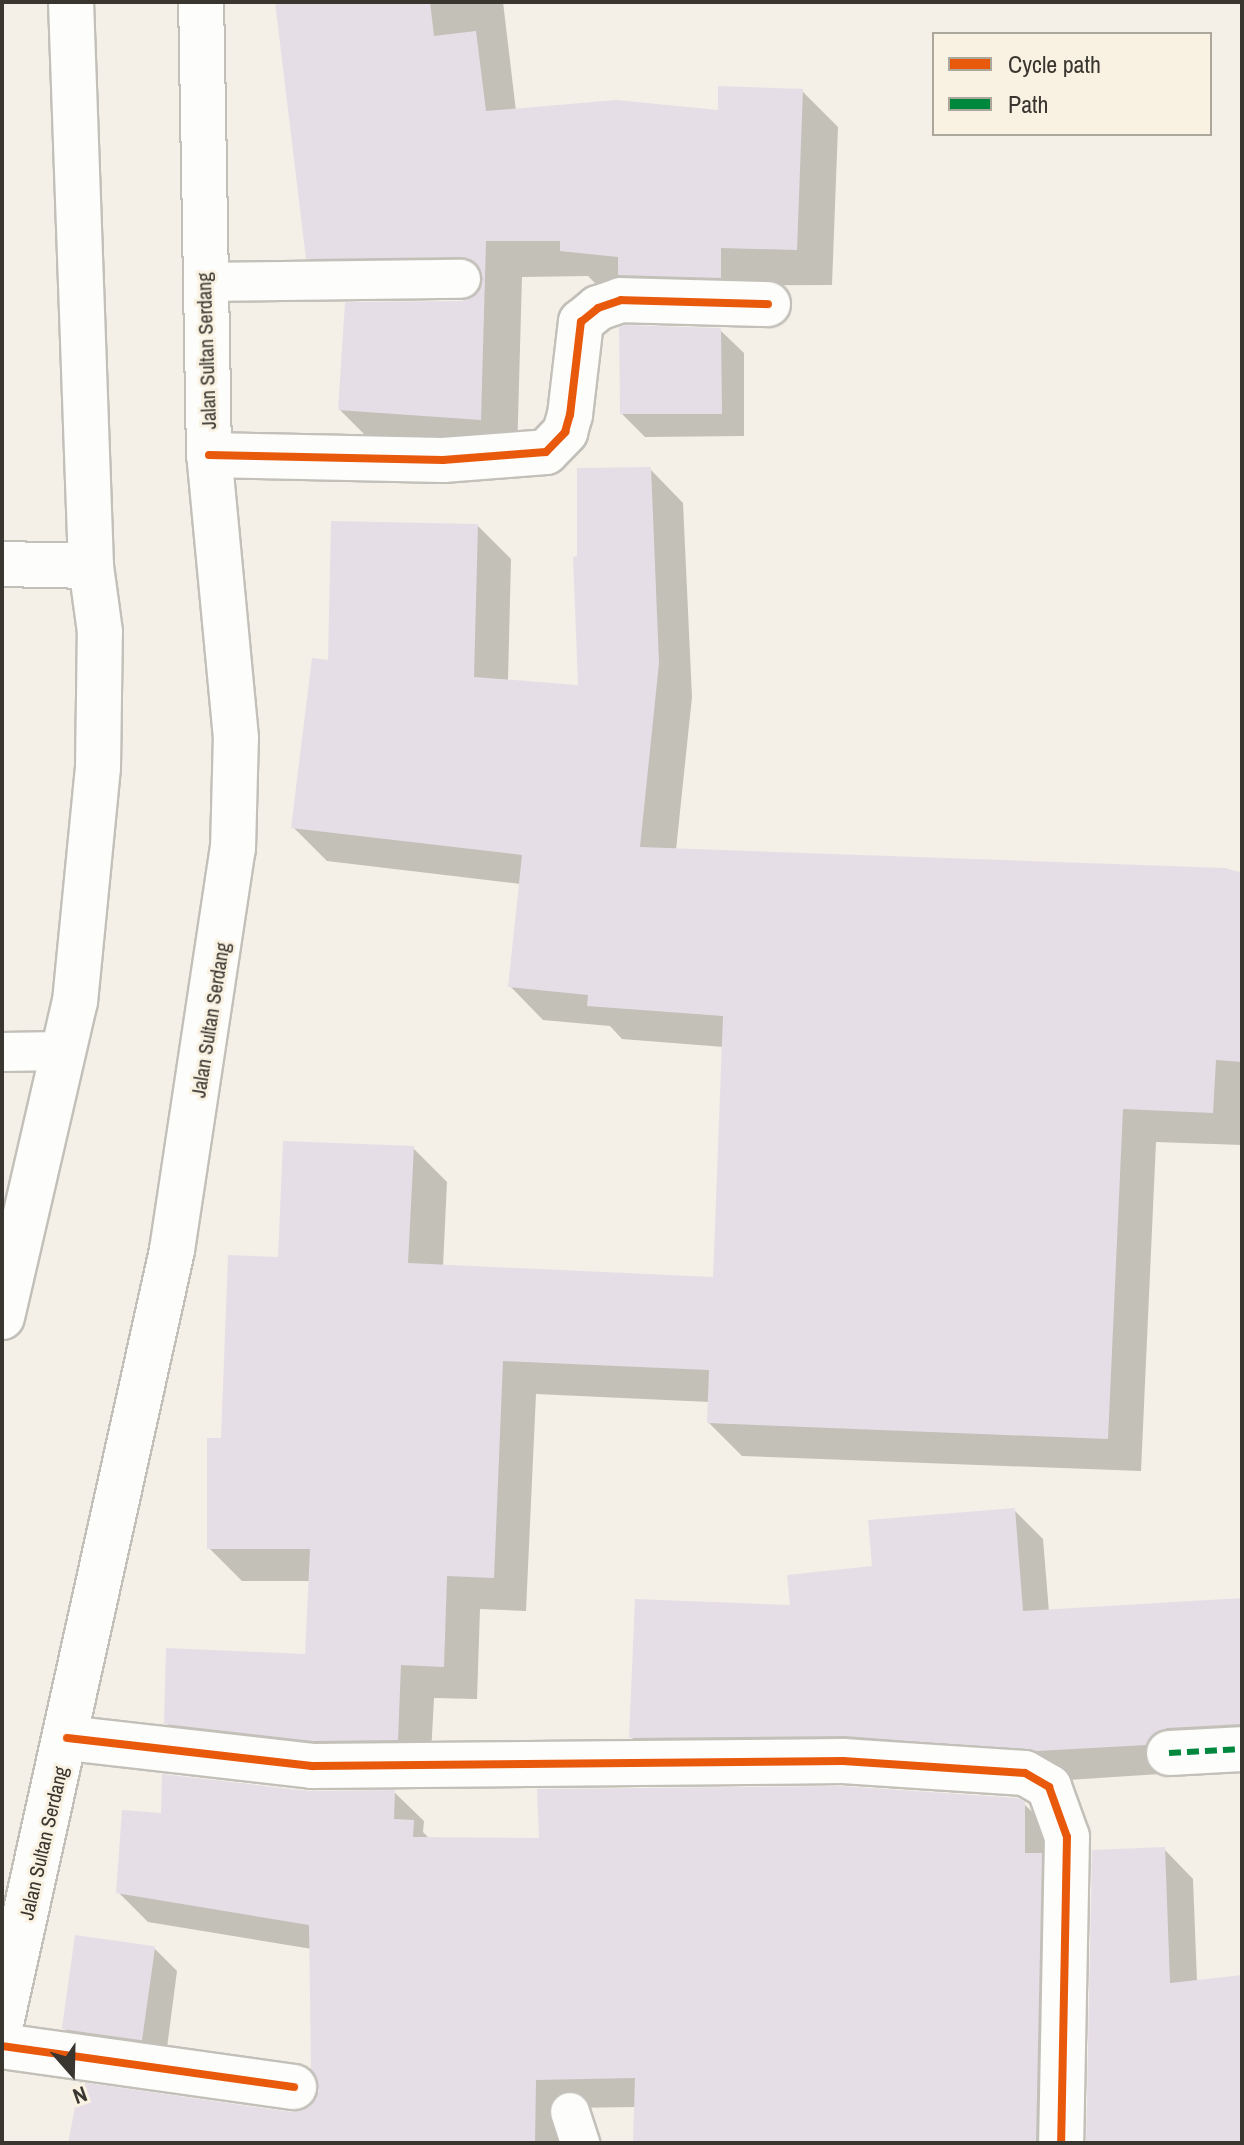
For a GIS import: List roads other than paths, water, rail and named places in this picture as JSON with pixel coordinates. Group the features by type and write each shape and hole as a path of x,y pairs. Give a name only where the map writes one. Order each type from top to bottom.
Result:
{"main road":[{"path":"2,1317 75,1002 98,767 100,632 91,566 71,2"},
{"name":"Jalan Sultan Serdang","path":"2,2019 67,1738 172,1250 233,849 236,738 209,455 203,282 201,2"},
{"path":"209,455 443,460 546,452 565,432 570,415 581,322 598,308 621,300 768,304"},
{"path":"2,564 91,566"},
{"path":"67,1738 312,1766 843,1761 1025,1773 1049,1787 1067,1837 1061,2143"},
{"path":"1169,1753 1242,1749"},
{"path":"2,2046 294,2087"}],"lane":[{"path":"203,282 461,279"},
{"path":"2,1052 63,1051"}]}
